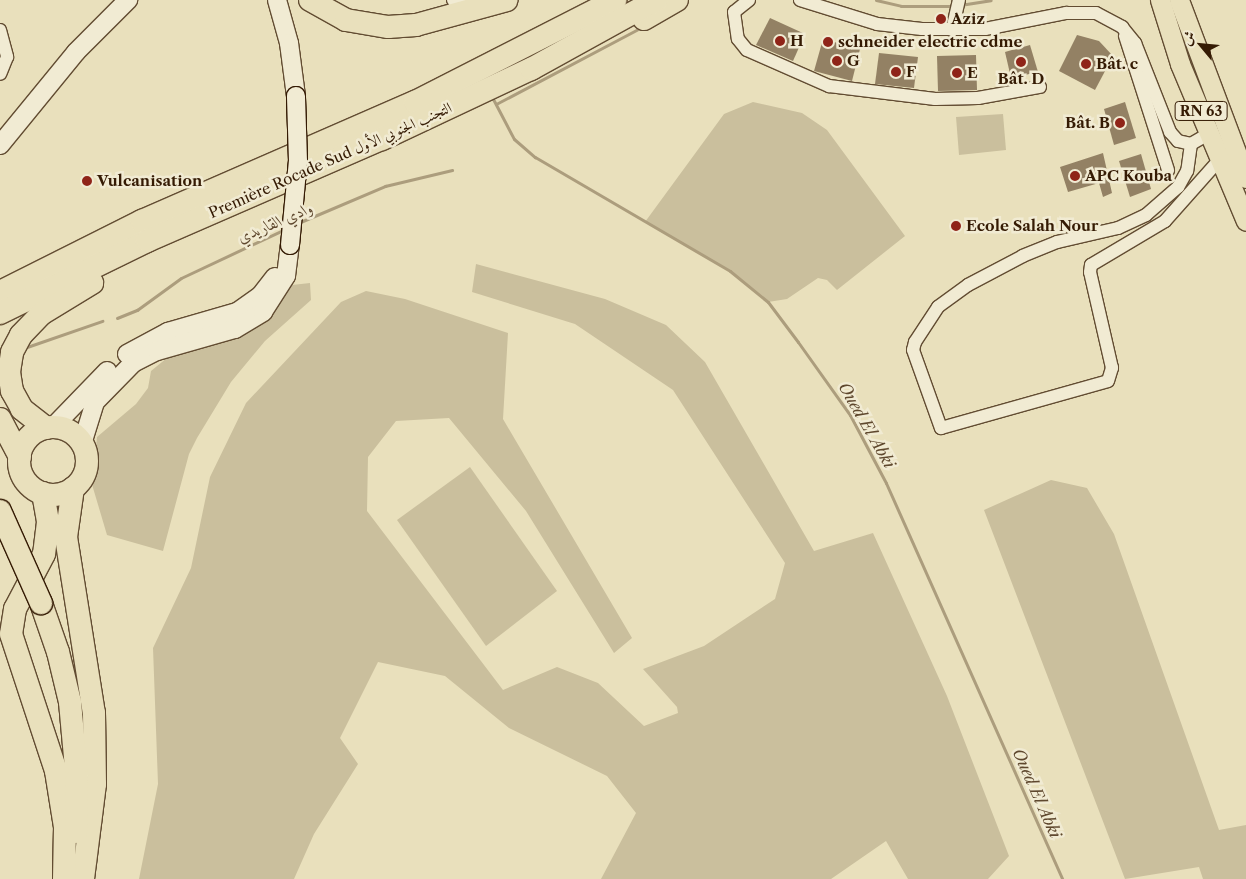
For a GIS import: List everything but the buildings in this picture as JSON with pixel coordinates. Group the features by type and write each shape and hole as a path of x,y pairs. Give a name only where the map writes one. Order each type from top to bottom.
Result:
{"highway":[{"path":"310,0 346,20 388,27 416,25 507,0"},
{"name":"Première Rocade Sud التجنب الجنوبي الأول","path":"0,292 142,221 415,102 615,0"},
{"name":"Première Rocade Sud التجنب الجنوبي الأول","path":"0,313 226,206 439,112 591,38 656,0"},
{"path":"439,112 485,98 549,69 677,0"},
{"path":"82,879 95,784 94,713 67,543 67,513 73,488 87,464 82,444 67,430 50,427 22,409 12,391 10,362 21,335 62,298 186,236 226,206"},
{"path":"0,419 20,458 24,478 43,493 62,494 73,488"},
{"path":"20,458 28,438 50,427"},
{"path":"43,493 48,517 47,543 36,575 15,609 11,634 56,771 64,827 65,879"},
{"path":"0,511 41,603 58,652 73,728 77,779 76,847 82,879"},
{"path":"65,879 76,847"}],"main road":[{"name":"RN 63","path":"1160,0 1180,64 1246,221"},
{"name":"RN 63","path":"1179,0 1246,178"}],"street":[{"path":"0,145 76,52 128,0"},
{"path":"82,444 95,402 128,367 157,351 235,329 263,312 286,276 298,161 296,96 289,43 277,0"},
{"path":"453,0 465,0"},
{"path":"749,0 734,12 738,39 747,50 829,86 935,99 978,98 1040,87"},
{"path":"800,0 877,24 952,30 985,29 1083,12 1096,13 1122,27 1143,58 1170,132 1178,141 1191,144 1210,133"},
{"path":"952,30 957,4"},
{"path":"1122,27 1168,170"},
{"path":"0,30 7,57 0,74"},
{"path":"1191,144 1187,171 1178,187 1146,215 1118,228 1057,242 1022,256 938,306 914,342 914,350 941,428 1108,381 1112,368 1091,265 1165,222 1220,159"},
{"path":"50,427 115,364 140,346 168,332 225,317 254,301 272,283 290,245"}],"shaded area":[{"path":"753,102 802,113 827,130 905,236 837,290 827,280 818,278 787,299 768,302 730,271 645,222 724,114"},
{"path":"1003,114 1006,150 959,155 956,117"},
{"path":"476,264 605,299 666,325 705,362 814,551 873,533 947,696 1009,856 988,879 908,879 886,841 831,879 601,879 636,813 607,776 509,728 445,676 378,662 340,738 358,764 314,834 294,879 139,879 158,784 153,648 191,568 210,477 246,403 341,302 366,291 405,299 508,333 503,419 632,638 614,653 526,511 449,418 396,421 368,457 367,511 503,690 557,667 598,683 644,726 678,713 677,707 643,669 704,646 775,599 785,563 673,390 575,324 472,292"},
{"path":"310,283 311,300 265,341 231,382 197,438 189,454 163,551 107,535 88,471 95,458 97,437 136,404 148,388 151,371 173,353 261,316 292,285"},
{"path":"470,467 557,591 486,646 397,520"},
{"path":"1051,480 1087,488 1114,534 1219,830 1246,825 1246,879 1203,879 1199,867 1125,879 984,510"}],"waterway":[{"path":"876,0 901,6 954,6"},
{"path":"960,5 991,0"},
{"path":"496,104 642,27"},
{"name":"Oued El Abki","path":"492,97 514,139 535,157 730,271 768,302 798,342 850,415 886,483 1062,879"},
{"name":"وادي القاريدي","path":"298,223 385,186 452,170"},
{"name":"وادي القاريدي","path":"117,318 137,310 181,278 285,229"},
{"name":"وادي القاريدي","path":"24,348 102,321"}],"place":[{"name":"Aziz","path":"941,19"},
{"name":"H","path":"780,41"},
{"name":"schneider electric cdme","path":"828,42"},
{"name":"G","path":"837,61"},
{"name":"Bât. D","path":"1021,62"},
{"name":"Bât. c","path":"1086,64"},
{"name":"F","path":"896,72"},
{"name":"E","path":"957,73"},
{"name":"Bât. B","path":"1120,123"},
{"name":"APC Kouba","path":"1075,176"},
{"name":"Vulcanisation","path":"87,181"},
{"name":"Ecole Salah Nour","path":"956,226"}]}
